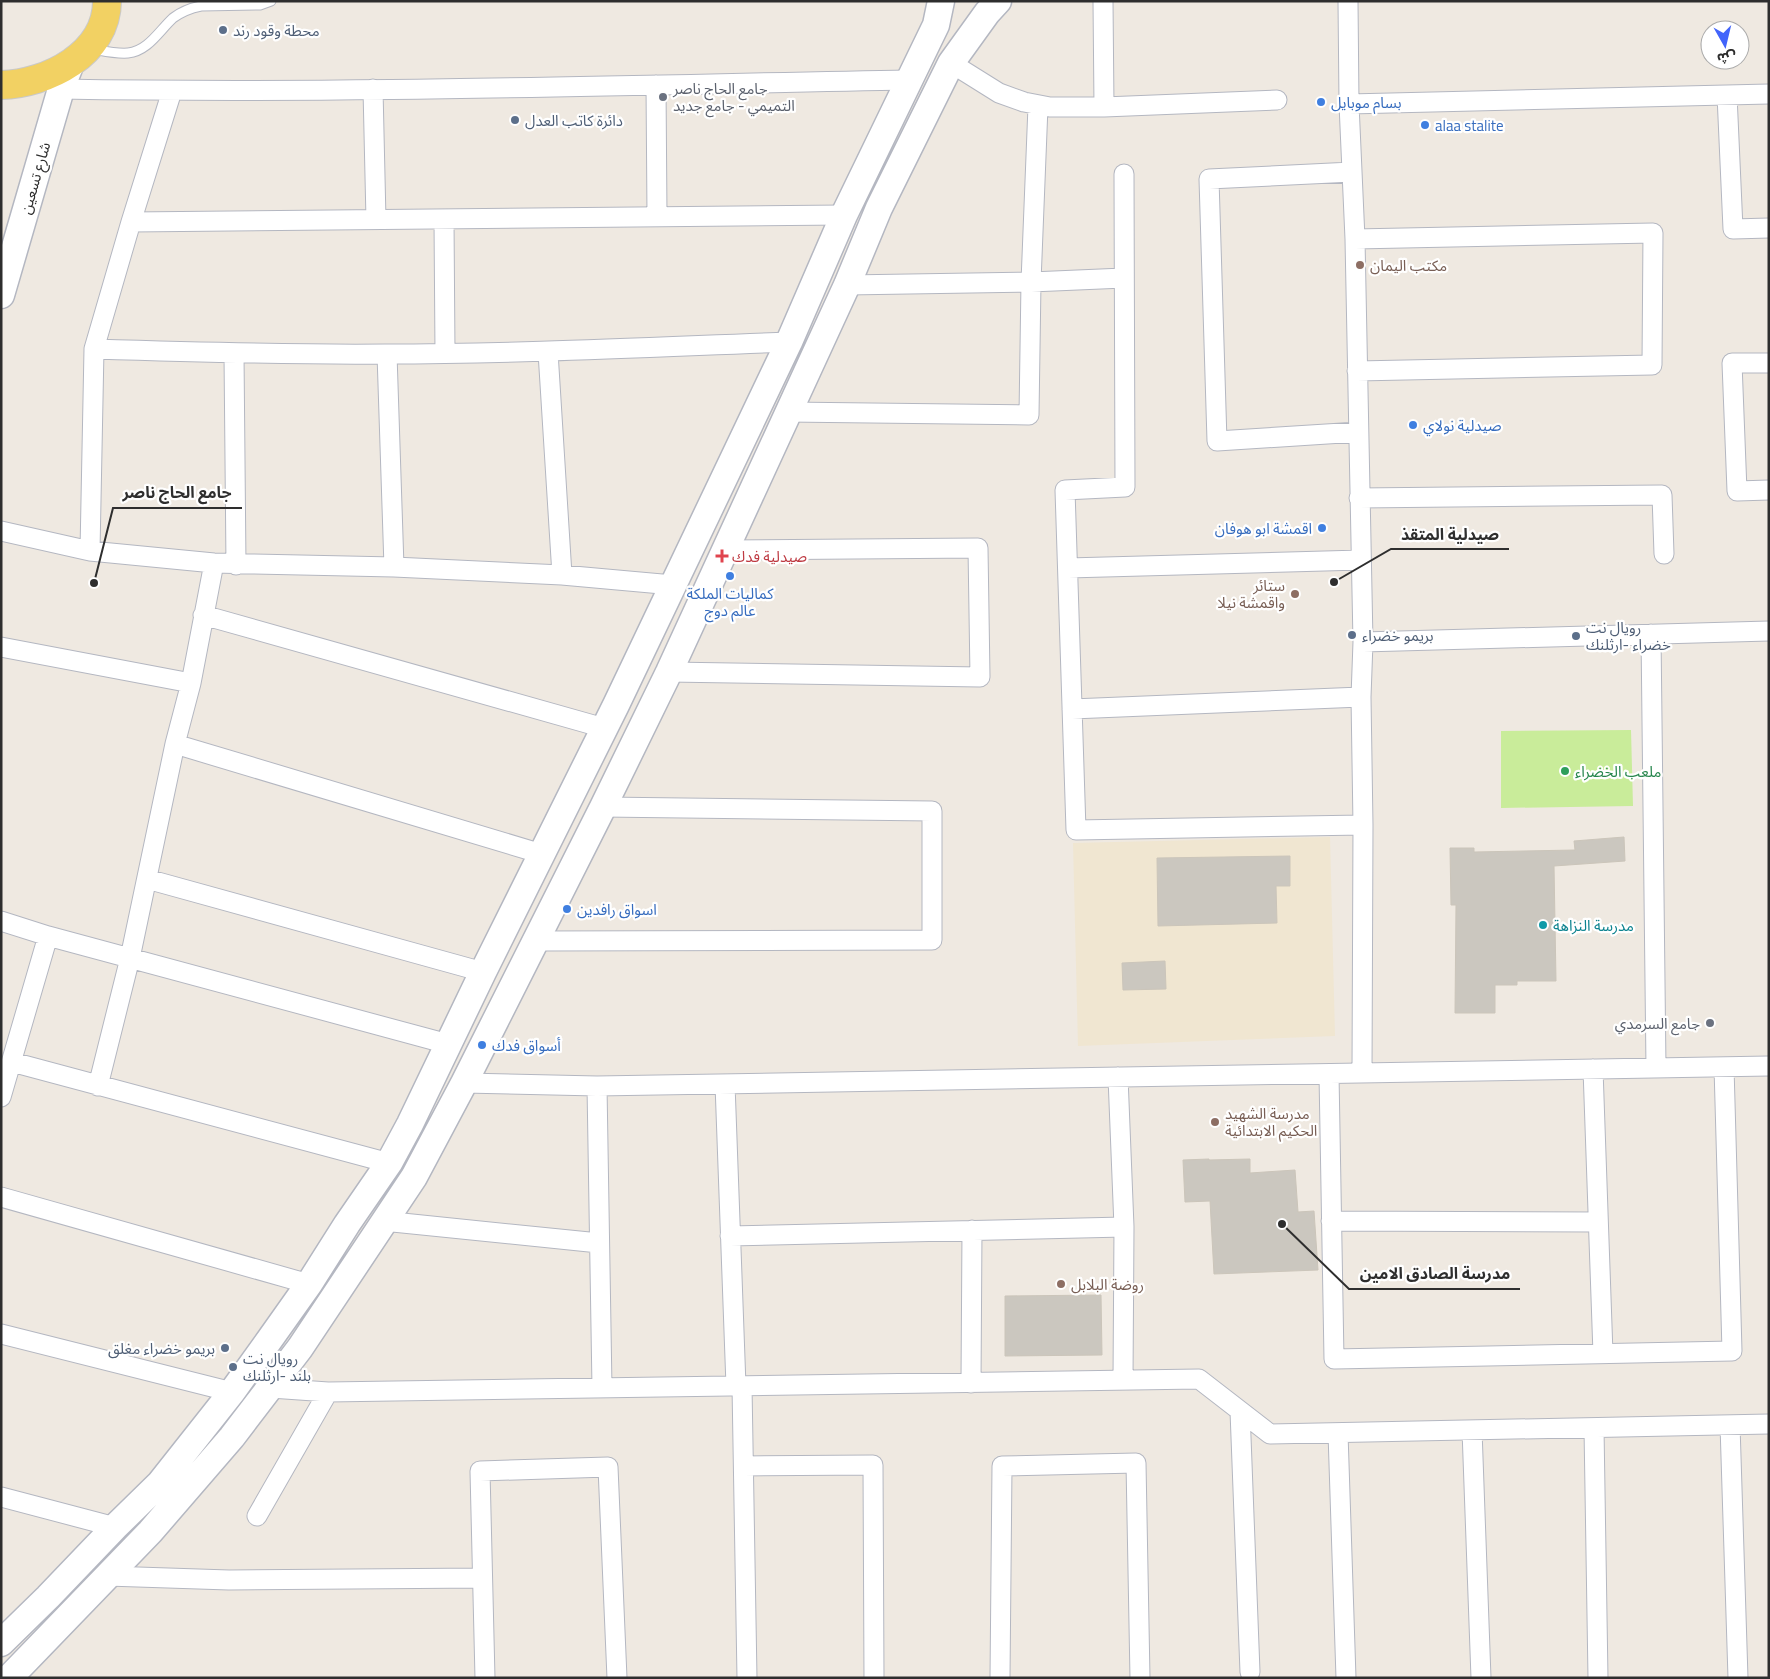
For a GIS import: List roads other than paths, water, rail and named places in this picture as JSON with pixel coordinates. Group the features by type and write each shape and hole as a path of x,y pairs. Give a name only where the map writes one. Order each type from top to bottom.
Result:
{"main road":[{"path":"2,1640 48,1597 160,1483 232,1392 309,1284 389,1163 410,1124 610,716 789,342 844,215 936,25 941,1"},
{"path":"9,1678 150,1532 232,1437 300,1348 414,1177 536,941 669,672 846,285 879,208 930,109 951,63 987,13 998,1"},
{"path":"1,85 34,81 53,73 79,56 100,31 110,4"},
{"name":"شارع تسعين","path":"1,295 61,89 79,56"},
{"path":"906,87 930,109"},
{"path":"610,716 645,719"},
{"path":"48,1597 71,1614"}],"street":[{"path":"1103,1 1104,107"},
{"path":"1348,1 1363,642 1361,697 1363,825 1362,1073"},
{"path":"951,63 999,93 1038,106 1078,108 1278,100"},
{"path":"61,89 172,91 656,84 906,87"},
{"path":"656,84 657,216"},
{"path":"373,89 376,220"},
{"path":"90,551 94,349 172,91"},
{"path":"1349,104 1769,94"},
{"path":"1727,95 1733,229 1769,228"},
{"path":"787,412 1029,415 1031,282 1038,106"},
{"path":"1352,172 1209,178 1217,441 1358,432"},
{"path":"1124,174 1124,487 1065,490 1076,830 1363,825"},
{"path":"131,222 844,215"},
{"path":"444,220 445,353"},
{"path":"1355,238 1653,233 1652,365 1357,371"},
{"path":"846,285 1031,282 1124,278"},
{"path":"94,349 234,354 387,354 548,352 789,342"},
{"path":"548,352 562,575"},
{"path":"234,354 236,565"},
{"path":"387,354 394,567"},
{"path":"1769,363 1732,363 1737,491 1769,490"},
{"path":"1359,498 1662,495 1664,554"},
{"path":"1,531 90,551 236,565 394,567 562,575 673,585"},
{"path":"669,672 980,678 978,548 725,550"},
{"path":"1068,568 1361,560"},
{"path":"98,1086 130,958 191,683 214,563"},
{"path":"203,615 610,716"},
{"path":"1363,642 1769,631"},
{"path":"1650,634 1656,1068"},
{"path":"1,647 191,683"},
{"path":"1072,710 1361,697"},
{"path":"176,744 542,854"},
{"path":"536,941 932,940 932,811 603,807"},
{"path":"147,879 483,972"},
{"path":"1,921 48,936 448,1044"},
{"path":"1,1097 48,936"},
{"path":"12,1062 389,1163"},
{"path":"464,1083 597,1086 1769,1066"},
{"path":"1329,1074 1334,1359 1732,1351 1724,1067"},
{"path":"1593,1069 1603,1354"},
{"path":"1118,1077 1124,1226 1123,1380"},
{"path":"725,1084 730,1236 744,1466 747,1678"},
{"path":"597,1086 602,1388"},
{"path":"1,1197 309,1284"},
{"path":"383,1221 599,1243"},
{"path":"1331,1221 1598,1222"},
{"path":"730,1236 1124,1226"},
{"path":"971,1383 972,1230"},
{"path":"1,1334 232,1392"},
{"path":"271,1388 328,1392 1199,1379 1270,1434 1769,1424"},
{"path":"257,1516 328,1392"},
{"path":"1240,1411 1250,1672"},
{"path":"1730,1425 1738,1678"},
{"path":"1594,1428 1598,1678"},
{"path":"1472,1430 1481,1678"},
{"path":"1338,1433 1346,1678"},
{"path":"1000,1678 1002,1466 1136,1463 1140,1678"},
{"path":"744,1466 873,1465 874,1678"},
{"path":"485,1678 480,1471 608,1468 617,1678"},
{"path":"1,1497 115,1527"},
{"path":"107,1576 229,1580 482,1578"}],"lane":[{"path":"79,56 137,51 151,41 173,19 194,4 201,6 260,5 271,1"}],"place":[{"name":"محطة وقود رند","path":"223,30"},
{"name":"جامع الحاج ناصر التميمي - جامع جديد","path":"663,97"},
{"name":"بسام موبايل","path":"1321,102"},
{"name":"دائرة كاتب العدل","path":"515,120"},
{"name":"alaa stalite","path":"1425,125"},
{"name":"مكتب اليمان","path":"1360,265"},
{"name":"صيدلية نولاي","path":"1413,425"},
{"name":"اقمشة ابو هوفان","path":"1322,528"},
{"name":"صيدلية فدك","path":"722,556"},
{"name":"كماليات الملكة عالم دوج","path":"730,576"},
{"name":"صيدلية المتقذ","path":"1334,582"},
{"name":"جامع الحاج ناصر","path":"94,583"},
{"name":"ستائر واقمشة نيلا","path":"1295,594"},
{"name":"بريمو خضراء","path":"1352,635"},
{"name":"رويال نت خضراء -ارثلنك","path":"1576,636"},
{"name":"ملعب الخضراء","path":"1565,771"},
{"name":"اسواق رافدين","path":"567,909"},
{"name":"مدرسة النزاهة","path":"1543,925"},
{"name":"جامع السرمدي","path":"1710,1023"},
{"name":"أسواق فدك","path":"482,1045"},
{"name":"مدرسة الشهيد الحكيم الابتدائية","path":"1215,1122"},
{"name":"مدرسة الصادق الامين","path":"1282,1224"},
{"name":"روضة البلابل","path":"1061,1284"},
{"name":"بريمو خضراء مغلق","path":"225,1348"},
{"name":"رويال نت بلند -ارثلنك","path":"233,1367"}]}
